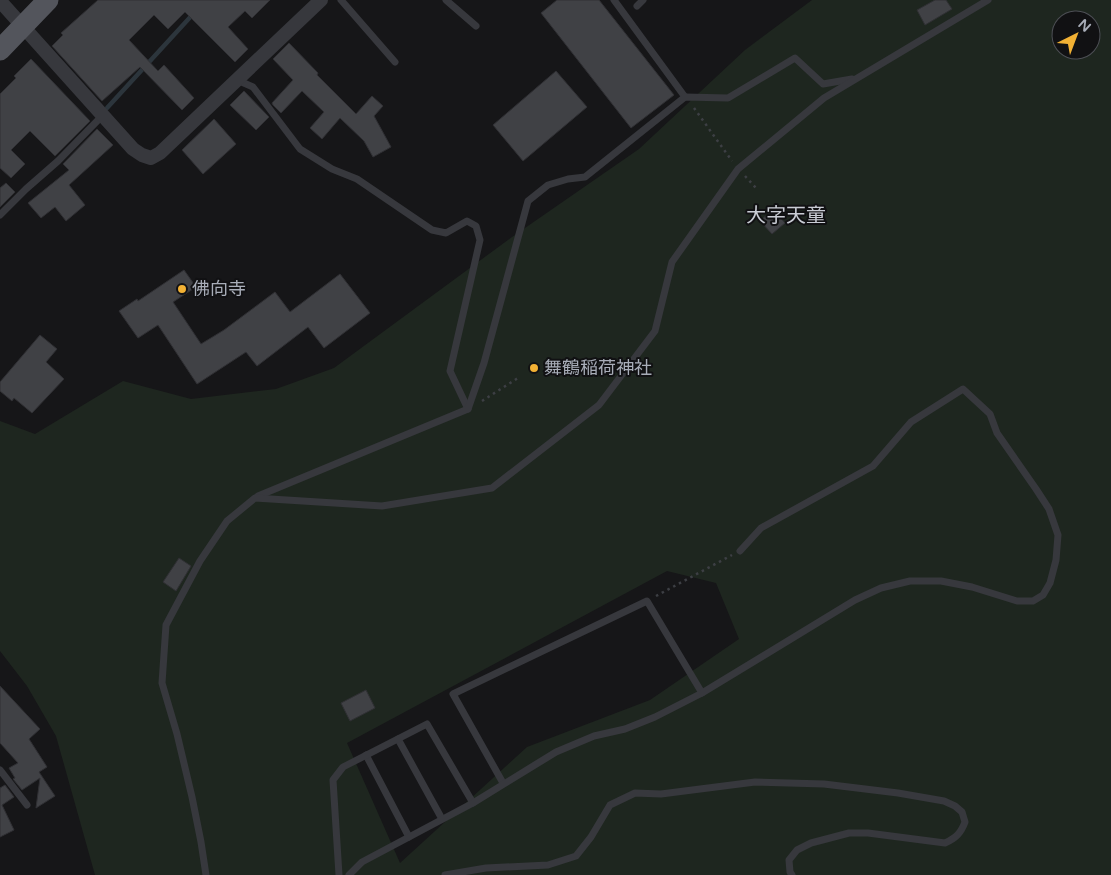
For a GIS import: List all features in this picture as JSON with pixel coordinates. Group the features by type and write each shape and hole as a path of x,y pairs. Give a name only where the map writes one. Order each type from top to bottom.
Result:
{"main road":[{"path":"0,50 48,0"}],"street":[{"path":"0,1 133,149 151,158 160,153 321,0"}],"lane":[{"path":"341,0 395,62"},
{"path":"446,0 476,26"},
{"path":"614,0 685,97"},
{"path":"638,6 643,0"},
{"path":"254,498 382,506 492,488 599,405 655,331 672,262 738,169 824,98 988,0"},
{"path":"206,875 192,797 177,734 162,684 166,625 200,561 227,521 254,498 468,409 484,363 528,201 548,184 585,177 685,97 728,98 795,58 822,84 857,78"},
{"path":"237,80 253,87 300,149 332,169 357,179 432,230 446,233 467,221 476,226 480,240 450,371 468,409"},
{"path":"0,215 58,161 103,115"},
{"path":"349,875 362,862 473,803 556,752 594,736 625,729 655,717 702,693 855,600 882,588 910,581 942,581 972,587 1017,602 1033,601 1043,595 1050,583 1056,560 1058,535 1049,509 997,433 990,414 963,389 911,422 873,466 761,528 740,551"},
{"path":"504,783 453,694 647,601 702,693"},
{"path":"339,875 333,780 343,767 427,724 473,803"},
{"path":"398,739 442,820"},
{"path":"366,755 409,837"},
{"path":"0,770 27,804"},
{"path":"445,875 486,868 548,865 576,856 591,837 610,805 635,793 661,794 755,782 824,784 944,801 962,812 965,822 962,830 956,838 945,842 858,833 834,836 811,843 797,850 789,860 792,875"}],"path":[{"path":"685,97 738,169 756,188"},
{"path":"468,409 518,378"},
{"path":"647,601 740,551"}],"shaded area":[{"path":"812,0 1111,0 1111,875 95,875 56,736 27,686 0,651 0,421 35,434 123,381 191,399 276,389 334,368 512,237 639,149 745,50","holes":["667,571 716,583 739,639 650,700 527,747 400,863 347,743"]}],"building":[{"path":"98,0 270,0 252,18 245,11 228,27 248,49 235,62 185,12 168,29 154,15 129,40 158,71 164,65 194,98 182,110 140,67 102,101 52,46 63,35 61,33"},
{"path":"557,0 599,0 674,95 631,128 541,13"},
{"path":"935,0 946,0 952,9 925,25 917,10"},
{"path":"289,43 318,73 317,75 356,114 372,96 383,106 374,116 391,147 373,157 364,141 340,118 322,139 310,128 324,112 302,91 281,113 273,105 272,103 293,80 273,59"},
{"path":"31,59 90,121 55,156 30,131 11,150 25,164 11,178 0,168 0,94"},
{"path":"556,71 587,107 523,161 493,125"},
{"path":"244,91 269,117 256,130 230,105"},
{"path":"214,119 236,144 203,174 182,150"},
{"path":"97,129 113,145 69,185 85,205 66,221 55,207 41,218 28,203 69,170 63,164"},
{"path":"6,183 15,192 0,207 0,188"},
{"path":"773,209 785,223 772,234 760,221"},
{"path":"184,270 196,287 173,302 201,344 224,330 275,292 290,312 340,274 370,313 324,348 308,327 257,366 246,352 197,384 158,325 138,338 119,311 137,299 138,301"},
{"path":"40,335 57,349 46,362 64,379 32,413 14,398 12,401 0,391 0,382"},
{"path":"179,558 191,566 176,591 163,582"},
{"path":"0,686 40,729 29,739 47,767 39,772 55,796 36,808 40,778 22,790 13,779 15,778 9,768 18,763 0,743"},
{"path":"366,690 375,708 350,721 341,703"},
{"path":"5,785 14,797 2,805 14,830 0,837 0,788"}],"waterway":[{"path":"107,108 194,13"}],"place":[{"name":"佛向寺","path":"182,289"},
{"name":"舞鶴稲荷神社","path":"534,368"}],"district":[{"name":"大字天童","path":"786,215"}]}
